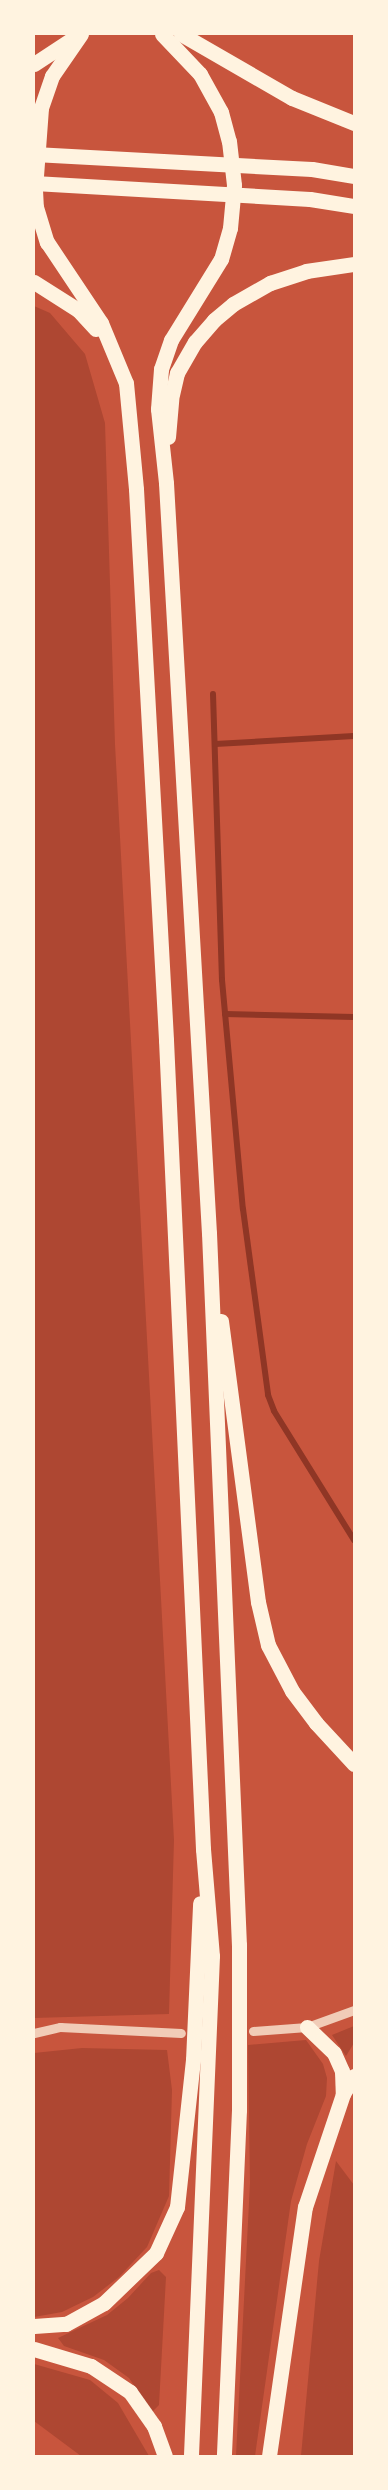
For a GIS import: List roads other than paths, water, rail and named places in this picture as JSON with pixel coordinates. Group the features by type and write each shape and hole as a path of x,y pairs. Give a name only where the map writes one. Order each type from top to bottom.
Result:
{"highway":[{"path":"34,64 80,34"},
{"path":"80,34 52,76 41,108 35,164 36,207 57,261 101,323 126,383 136,489 166,1040 203,1849 204,1956 209,2061 191,2456"},
{"path":"162,34 188,59 217,104 229,141 234,185 230,228 221,259 171,340 161,369 158,409 166,483 209,1233 239,1945 239,2110 224,2456"},
{"path":"181,34 292,98 354,123"},
{"path":"34,154 312,169 354,176"},
{"path":"34,183 310,199 354,206"},
{"path":"166,483 173,385 184,358 202,333 233,304 270,283 306,271 354,264"},
{"path":"34,282 78,310 116,357"},
{"path":"209,1233 258,1602 268,1645 292,1691 316,1723 354,1764"},
{"path":"34,2326 66,2324 104,2303 156,2253 176,2207 204,1956"},
{"path":"307,2027 334,2053 342,2071 343,2094"},
{"path":"269,2456 305,2207 343,2094 354,2076"},
{"path":"34,2349 91,2366 130,2392 154,2426 165,2456"}],"street":[{"path":"253,2031 307,2027 354,2010"},
{"path":"34,2033 60,2027 181,2033"}],"waterway":[{"path":"213,694 222,980 243,1209 268,1395 274,1411 354,1540"},
{"path":"215,744 354,736"},
{"path":"225,1014 354,1017"}]}
